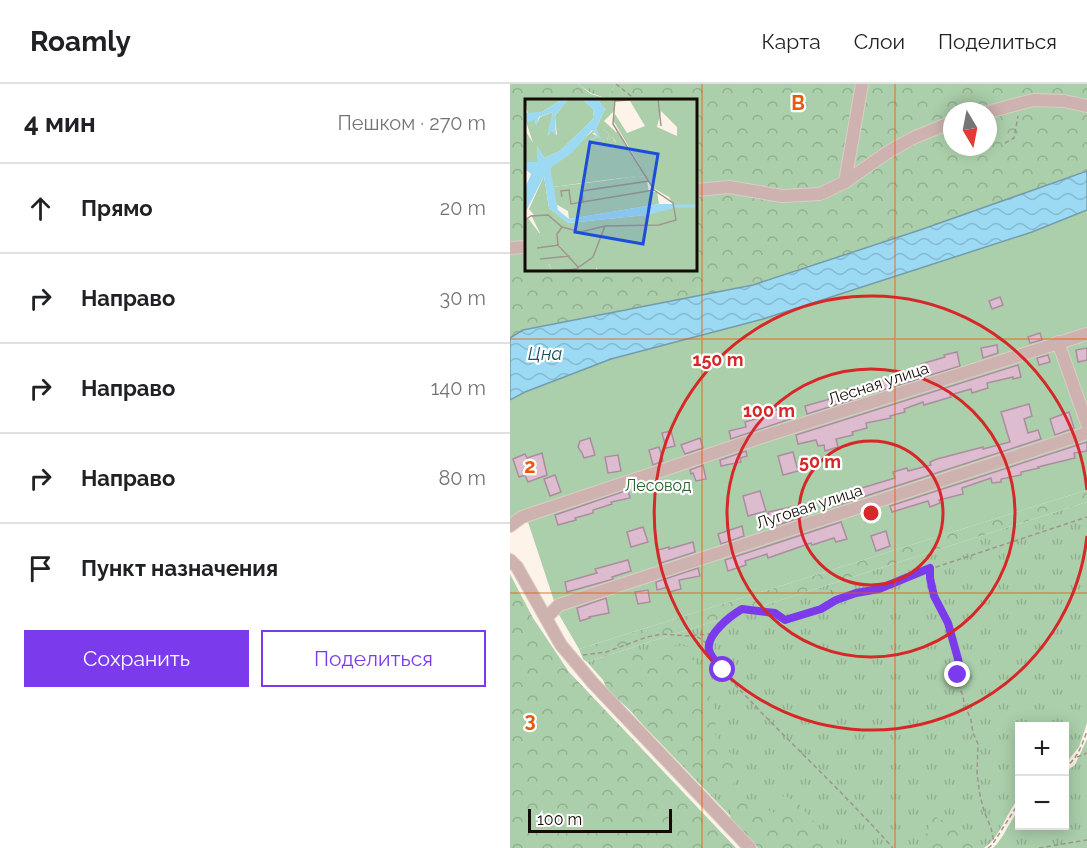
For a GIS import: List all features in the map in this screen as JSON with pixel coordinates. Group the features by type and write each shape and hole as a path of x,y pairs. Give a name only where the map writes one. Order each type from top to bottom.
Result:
{"street":[{"path":"845,182 862,84"},
{"path":"997,110 1033,100 1064,101 1087,106"},
{"path":"698,190 729,187 782,196 820,194 845,182 888,152 913,138 943,126"},
{"path":"510,248 525,247"},
{"name":"Лесная улица","path":"510,526 522,518 544,510 771,434 1087,334"},
{"path":"1058,342 1087,424"},
{"name":"Луговая улица","path":"546,618 559,605 1087,433"},
{"path":"510,560 517,567 561,645 593,683 750,848"}],"path":[{"path":"616,84 635,99"},
{"path":"1005,143 1014,138 1021,103"},
{"path":"709,648 711,637 716,631 742,609 775,613 785,620 821,609 856,593 879,589 930,568 1087,517"},
{"path":"930,568 934,596 948,623 959,666 959,688 978,744 977,774 980,795 994,842"},
{"path":"831,591 835,601"},
{"path":"574,660 585,654 606,652 647,637 662,634 693,636 716,631"},
{"path":"693,636 706,643 712,657 741,691 842,792 893,848"},
{"path":"1069,764 1076,757 1087,731"},
{"path":"1076,757 1087,753"},
{"path":"989,848 1015,809"},
{"path":"1039,848 1087,840"}],"green space":[{"path":"510,84 578,84 591,94 608,99 615,84 1087,84 1087,171 920,230 753,285 523,330 510,338"},
{"path":"578,84 615,84 608,99 591,93"},
{"name":"Лесовод","path":"1087,210 1087,490 579,649 558,613 528,522 510,524 510,400 611,359 763,319 1032,232"},
{"path":"1087,490 1087,502 587,662 583,659 579,649"},
{"path":"1087,502 1087,723 1079,747 1069,759 1069,722 1015,722 1015,804 999,832 984,848 761,848 643,725 587,662"},
{"path":"510,574 533,618 569,672 736,848 510,848"},
{"path":"662,646 689,646 716,710 715,734 731,754 739,775 732,786 715,790 692,766 607,690 598,666"},
{"path":"1087,739 1087,848 993,848 1015,816 1015,830 1069,830 1069,769 1075,765"},
{"path":"784,795 799,804 829,840 839,844 841,848 758,848 730,821 731,806 743,797 776,814"},
{"path":"932,815 941,820 957,820 963,832 974,840 978,848 928,848 924,835 929,832 928,821"}],"water":[{"name":"Цна","path":"1087,171 1087,210 1032,232 763,319 611,359 510,400 510,338 523,330 753,285 920,230"}],"building":[{"path":"1000,297 1003,305 992,309 989,301"},
{"path":"1040,333 1042,340 1030,343 1028,337"},
{"path":"997,345 998,353 983,358 981,348"},
{"path":"1087,348 1087,360 1078,362 1076,350"},
{"path":"957,352 960,366 858,396 858,398 807,414 805,406 848,394 847,389 908,375 907,373 922,370 921,364"},
{"path":"1048,355 1050,362 1039,365 1037,358"},
{"path":"1018,365 1021,377 987,383 988,388 972,393 971,389 924,405 923,402 904,409 905,412 890,416 891,418 866,423 867,428 852,432 853,435 836,439 838,447 825,451 824,445 818,446 816,440 798,444 796,435"},
{"path":"1029,404 1032,416 1024,419 1028,433 1038,430 1041,439 835,506 832,497 895,478 893,472 907,468 908,471 931,465 930,462 937,459 1010,442 1001,412"},
{"path":"790,406 793,418 731,439 729,431 746,427 745,422"},
{"path":"1069,412 1074,428 1055,435 1050,419"},
{"path":"671,431 675,446 666,448 662,433"},
{"path":"590,438 595,455 584,458 578,447 580,441"},
{"path":"700,438 703,448 685,454 681,445"},
{"path":"1087,442 1087,451 1074,453 1075,458 1021,472 1021,475 1001,479 1001,482 992,483 991,478 962,488 963,494 939,500 940,503 930,507 928,501 892,512 890,506"},
{"path":"659,447 663,461 653,465 649,450"},
{"path":"746,451 747,456 740,458 741,462 721,466 720,460"},
{"path":"793,452 798,471 783,475 778,456"},
{"path":"542,453 547,475 528,482 525,475 519,477 513,459 525,454 527,458"},
{"path":"618,455 621,471 608,473 605,457"},
{"path":"703,465 706,479 696,481 690,470"},
{"path":"555,475 561,492 550,496 544,479"},
{"path":"628,490 630,498 611,502 612,504 593,510 593,513 558,525 555,515"},
{"path":"760,491 766,511 748,516 743,496"},
{"path":"805,504 807,515 772,527 768,512"},
{"path":"872,512 875,519 866,522 864,514"},
{"path":"841,522 847,539 836,542 834,538 812,545 811,543 768,558 767,554 745,561 746,565 728,571 725,560"},
{"path":"742,526 744,536 721,544 718,534"},
{"path":"643,527 648,542 631,547 627,532"},
{"path":"886,531 890,546 876,551 871,536"},
{"path":"693,542 695,552 661,563 658,550"},
{"path":"628,560 631,571 612,577 613,579 610,580 567,592 565,582 597,573 595,569"},
{"path":"698,568 700,576 679,580 681,589 669,592 668,587 657,590 656,582"},
{"path":"648,590 650,602 638,604 635,592"},
{"path":"606,598 609,613 580,621 577,608"}],"route":[{"path":"723,670 712,657 709,643 716,631 742,609 775,613 785,620 821,609 836,600 856,593 879,589 930,568 934,596 948,623 958,659 960,669 958,675"}]}
